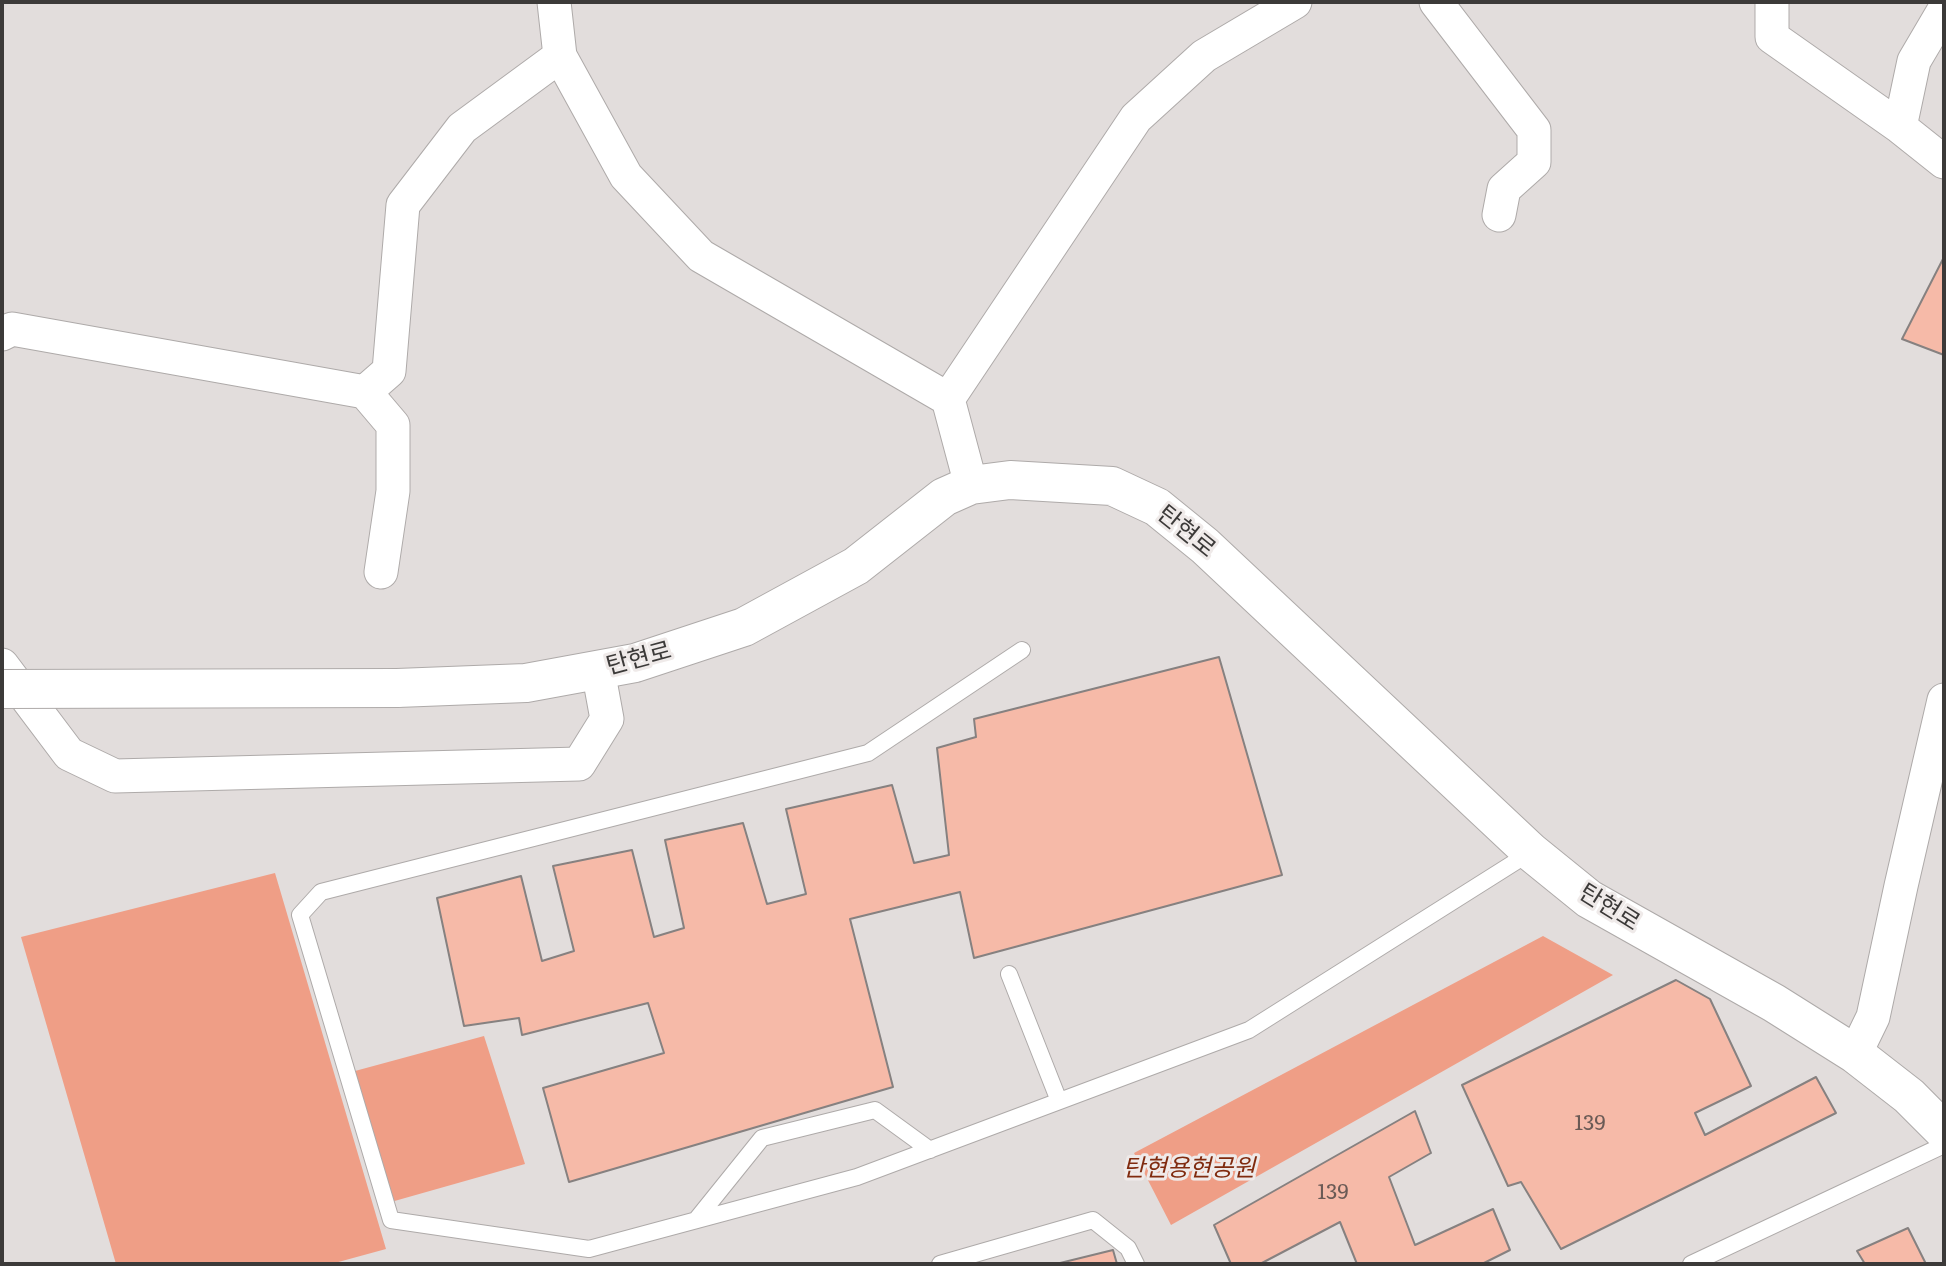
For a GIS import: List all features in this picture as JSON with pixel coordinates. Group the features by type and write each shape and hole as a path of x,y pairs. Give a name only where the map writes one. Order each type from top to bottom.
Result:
{"main road":[{"name":"탄현로","path":"2,689 397,688 526,683 598,670 635,663 744,626 856,566 944,497 971,485 1010,480 1112,486 1157,507 1205,546 1531,852 1589,899 1774,1003 1855,1054 1909,1096 1944,1131"}],"street":[{"path":"554,2 560,56 626,176 701,256 948,399 971,485"},
{"path":"948,399 1136,118 1204,56 1294,2"},
{"path":"1436,2 1534,130 1534,162 1504,189 1499,215"},
{"path":"1772,2 1772,37 1900,127 1944,162"},
{"path":"1900,127 1914,61 1944,10"},
{"path":"365,392 389,371 403,205 462,128 560,56"},
{"path":"2,334 12,329 365,392 393,425 393,491 381,572"},
{"path":"2,665 69,754 115,776 579,764 607,719 598,670"},
{"path":"1855,1054 1873,1017 1944,701"}],"lane":[{"path":"1022,650 868,753 321,892 300,915 391,1220 589,1249 857,1177 1249,1030 1531,852"},
{"path":"1009,974 1059,1101"},
{"path":"696,1220 762,1138 875,1110 930,1150"},
{"path":"1691,1264 1944,1145"},
{"path":"940,1264 1093,1220 1128,1248 1136,1264"}],"green space":[{"path":"275,873 386,1249 331,1264 116,1264 21,937"},
{"name":"탄현용현공원","path":"1543,936 1613,975 1171,1225 1134,1153"},
{"path":"484,1036 525,1164 391,1202 355,1071"}],"building":[{"path":"1944,257 1944,355 1902,339"},
{"path":"1219,657 1282,875 974,958 960,892 850,919 893,1087 569,1182 543,1088 664,1053 648,1003 522,1035 519,1018 464,1026 437,898 521,876 542,961 574,951 553,866 632,850 654,937 684,928 665,840 743,823 767,904 806,894 786,809 892,785 914,863 949,855 937,748 976,737 974,719"},
{"path":"1676,980 1710,999 1751,1086 1695,1113 1705,1135 1816,1077 1836,1113 1561,1249 1521,1182 1508,1186 1462,1085"},
{"path":"1415,1111 1431,1153 1389,1177 1415,1245 1493,1209 1510,1250 1482,1264 1357,1264 1340,1222 1260,1264 1231,1264 1214,1225"},
{"path":"1908,1228 1926,1264 1865,1264 1857,1251"},
{"path":"1113,1250 1117,1264 1056,1264"}]}
